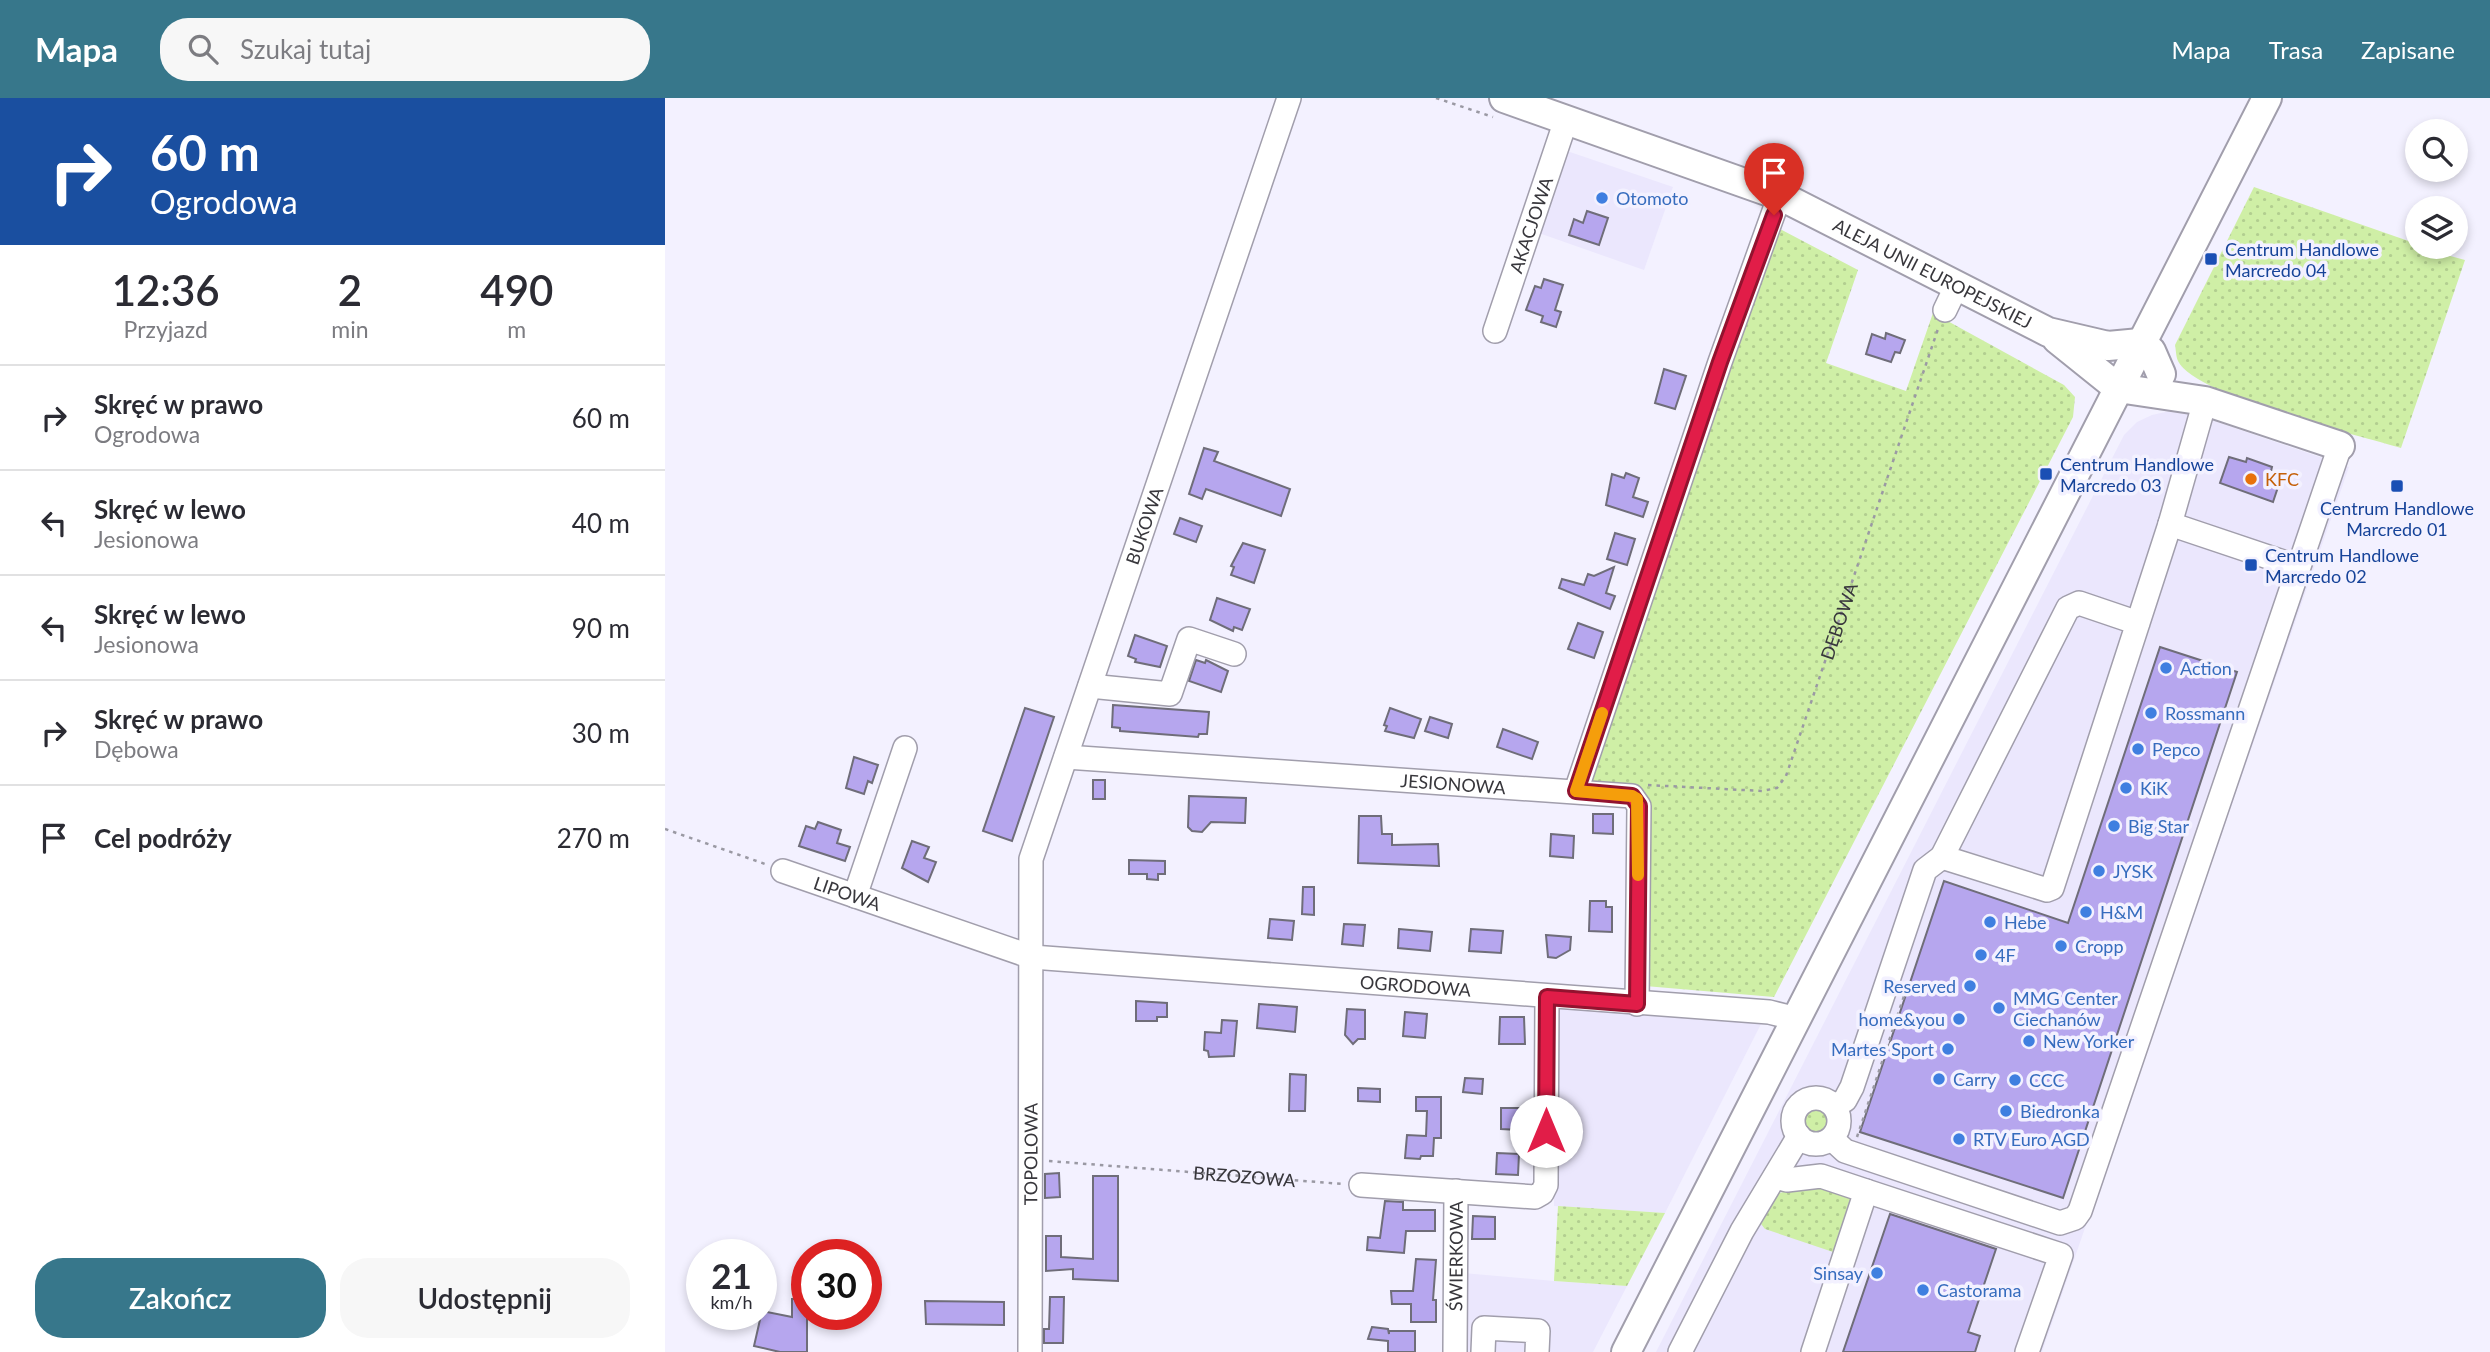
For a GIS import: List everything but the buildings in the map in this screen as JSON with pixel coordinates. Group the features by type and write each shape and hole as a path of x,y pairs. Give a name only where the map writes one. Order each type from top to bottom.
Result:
{"main road":[{"name":"ALEJA UNII EUROPEJSKIEJ","path":"1504,98 1566,120 1784,187 1951,298 2048,332 2097,344 2140,343"},
{"path":"1626,1352 2267,98"},
{"name":"ALEJA UNII EUROPEJSKIEJ","path":"2048,332 2122,379"},
{"path":"2140,343 2151,351 2161,374 2205,401"},
{"path":"2097,344 2112,356 2122,379"},
{"path":"2122,379 2161,374"},
{"path":"2122,379 2205,401 2340,446"}],"street":[{"name":"BUKOWA","path":"1032,957 1031,859 1289,98"},
{"name":"AKACJOWA","path":"1495,331 1566,120"},
{"path":"1576,791 1720,362 1784,187"},
{"path":"1942,857 2047,890 2052,888 2170,524 2205,401"},
{"path":"1832,1139 1845,1151 2060,1223 2075,1218 2080,1211 2340,446"},
{"path":"2170,524 2298,567"},
{"path":"1835,1106 1845,1100 1852,1087 1924,870 1942,857 2068,608 2079,603 2138,623"},
{"path":"1090,686 1170,694 1189,639 1234,654"},
{"path":"855,896 905,748"},
{"name":"JESIONOWA","path":"1066,757 1632,796"},
{"path":"1632,796 1639,806 1637,1004"},
{"name":"LIPOWA","path":"783,871 1032,957"},
{"name":"OGRODOWA","path":"1032,957 1769,1012 1797,1019"},
{"name":"TOPOLOWA","path":"1030,1352 1032,957"},
{"name":"ŚWIERKOWA","path":"1455,1352 1456,1192 1535,1197 1542,1193 1546,1185 1547,997"},
{"path":"1681,1352 1731,1252 1798,1136 1793,1119 1801,1102 1819,1097 1835,1106 1840,1117 1839,1129 1832,1139 1815,1144 1798,1136"},
{"path":"1775,1177 1787,1180 1821,1176 2061,1255 2027,1352"},
{"path":"1361,1185 1456,1192"},
{"path":"1813,1352 1866,1191"},
{"path":"1483,1352 1484,1328 1538,1331 1537,1352"}],"path":[{"name":"DĘBOWA","path":"1632,796 1646,785 1762,791 1777,788 1786,776 1951,298"},
{"path":"665,829 783,871"},
{"name":"BRZOZOWA","path":"1032,1159 1361,1185"}],"shaded area":[{"path":"1564,150 1673,187 1644,270 1536,232"},
{"path":"2179,409 2349,467 2042,1352 1656,1352 2124,435 2137,422 2152,415"},
{"path":"1554,1007 1763,1020 1665,1213 1554,1206"},
{"path":"1463,1273 1627,1286 1593,1352 1462,1352"}],"green space":[{"path":"2254,187 2405,240 2405,259 2465,260 2401,448 2280,413 2214,388 2191,374 2178,361 2175,345"},
{"path":"1780,229 1858,270 1826,363 1906,391 1933,313 2064,385 2075,397 2073,417 1774,997 1645,986 1645,791 1581,786"},
{"path":"1819,1106 1830,1110 1834,1121 1830,1132 1819,1136 1808,1132 1804,1121 1808,1110"},
{"path":"1815,1185 1856,1197 1836,1253 1765,1229 1761,1224 1779,1193"},
{"path":"1558,1206 1665,1213 1627,1286 1554,1281"}],"slow traffic":[{"path":"1602,713 1576,791 1632,796 1637,799 1638,875"}],"place":[{"name":"Otomoto","path":"1602,198"},
{"name":"Centrum Handlowe Marcredo 04","path":"2211,259"},
{"name":"Centrum Handlowe Marcredo 03","path":"2046,474"},
{"name":"KFC","path":"2251,479"},
{"name":"Centrum Handlowe Marcredo 01","path":"2397,486"},
{"name":"Centrum Handlowe Marcredo 02","path":"2251,565"},
{"name":"Action","path":"2166,668"},
{"name":"Rossmann","path":"2151,713"},
{"name":"Pepco","path":"2138,749"},
{"name":"KiK","path":"2126,788"},
{"name":"Big Star","path":"2114,826"},
{"name":"JYSK","path":"2099,871"},
{"name":"H&M","path":"2086,912"},
{"name":"Hebe","path":"1990,922"},
{"name":"Cropp","path":"2061,946"},
{"name":"4F","path":"1981,955"},
{"name":"Reserved","path":"1970,986"},
{"name":"MMG Center Ciechanów","path":"1999,1008"},
{"name":"home&you","path":"1959,1019"},
{"name":"New Yorker","path":"2029,1041"},
{"name":"Martes Sport","path":"1948,1049"},
{"name":"Carry","path":"1939,1079"},
{"name":"CCC","path":"2015,1080"},
{"name":"Biedronka","path":"2006,1111"},
{"name":"RTV Euro AGD","path":"1959,1139"},
{"name":"Sinsay","path":"1877,1273"},
{"name":"Castorama","path":"1923,1290"}],"route":[{"path":"1546,1131 1547,997 1637,1004 1637,799 1632,796 1576,791 1720,362 1774,215"}]}
